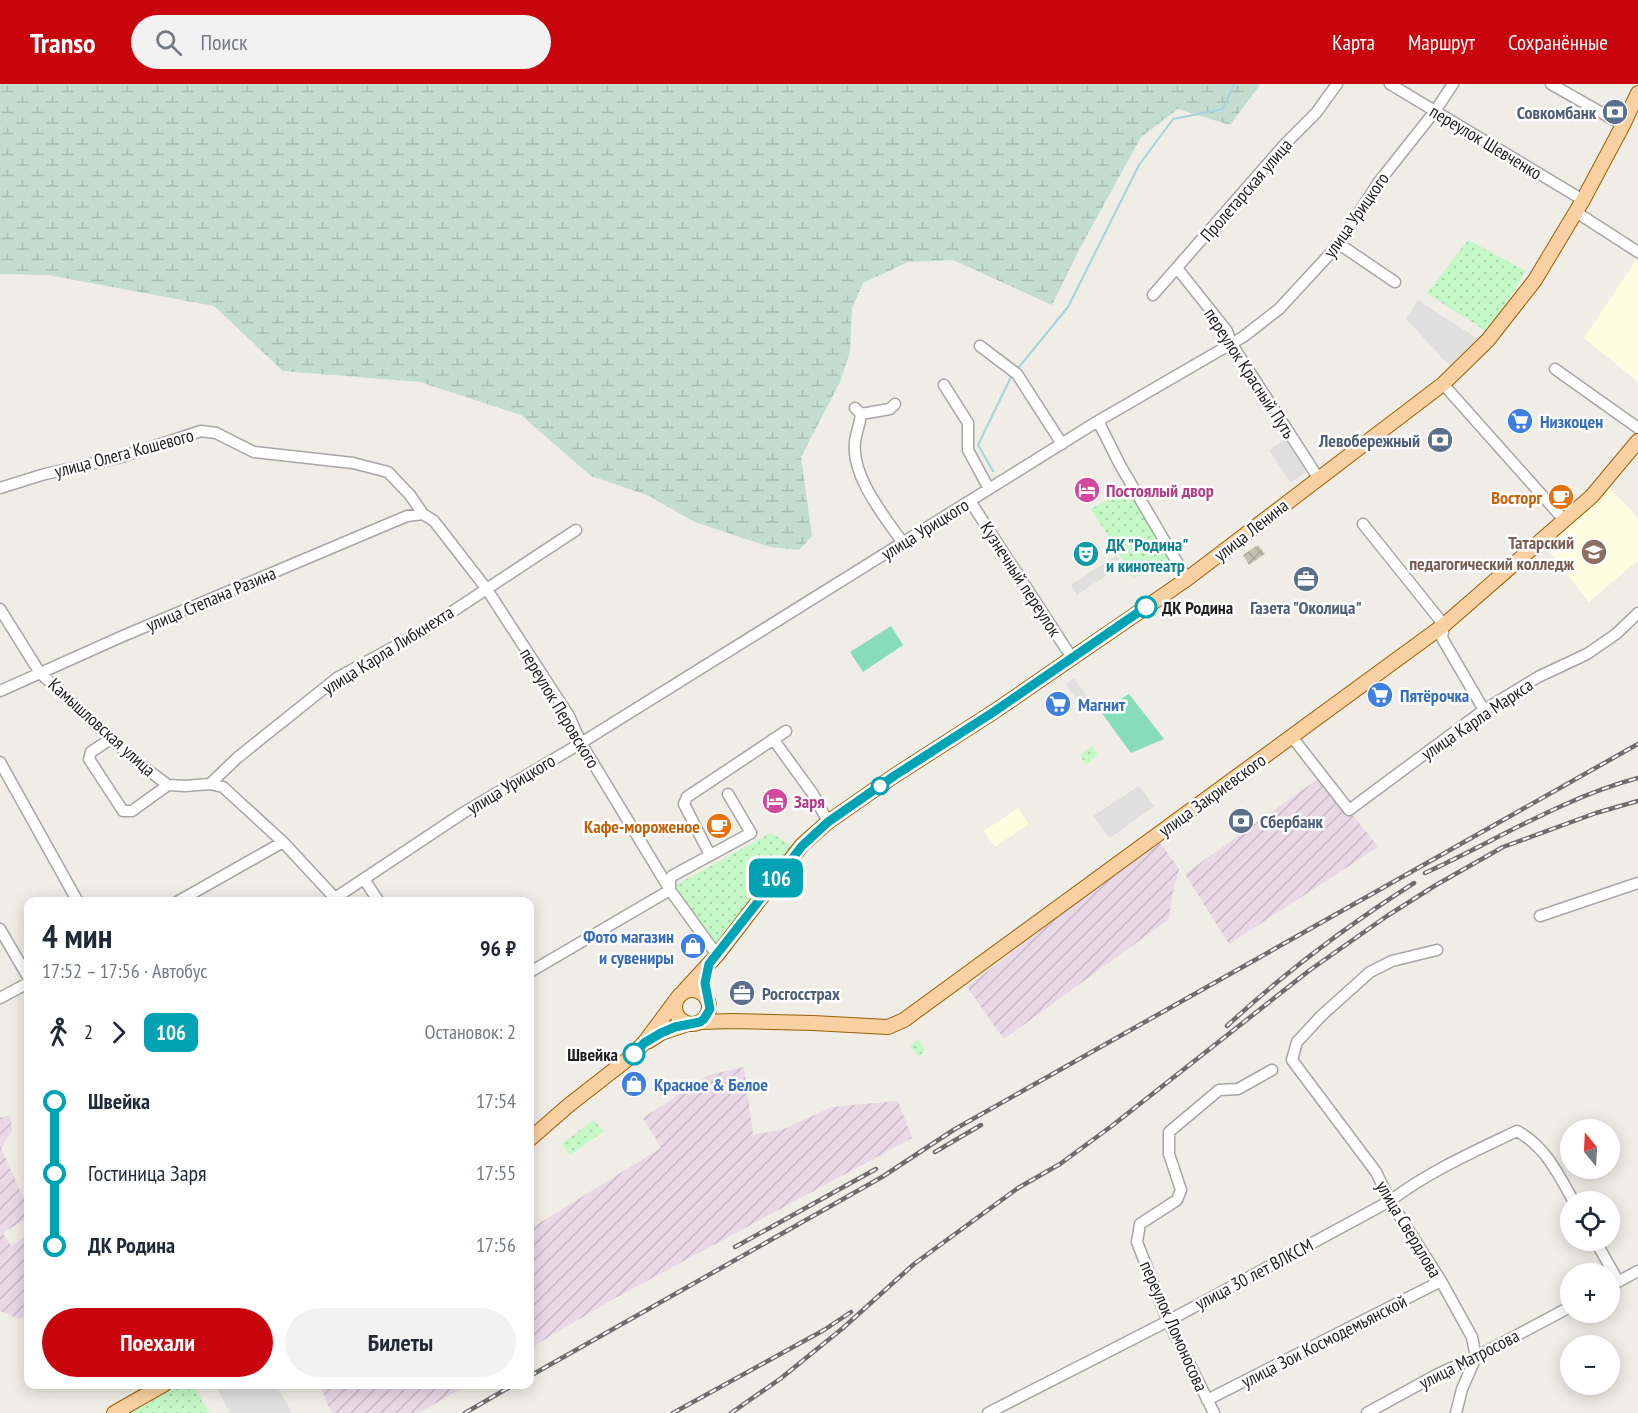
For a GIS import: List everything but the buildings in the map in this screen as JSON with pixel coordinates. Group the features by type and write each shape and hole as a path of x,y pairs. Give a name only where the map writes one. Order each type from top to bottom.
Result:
{"main road":[{"name":"улица Ленина","path":"534,1135 569,1104 613,1072 644,1043 679,996 717,955 802,846 828,822 894,776 968,730 1187,579 1443,384 1488,340 1535,280 1579,206 1638,93"},
{"name":"улица Закриевского","path":"644,1043 661,1033 694,1023 732,1021 888,1027 904,1020 1444,625 1564,521 1604,482 1638,441"},
{"path":"717,955 709,964 706,975 708,999 710,1009 704,1019 694,1023 679,1017 675,1006 679,996 688,990 699,991 708,999 732,1021"},
{"path":"114,1413 156,1389"}],"street":[{"name":"Пролетарская улица","path":"1153,295 1285,144 1316,113 1338,84"},
{"name":"переулок Шевченко","path":"1390,84 1579,206 1638,252"},
{"name":"улица Урицкого","path":"337,897 462,813 581,743 1098,421 1243,337 1279,309 1339,244 1378,183 1435,111 1453,84"},
{"path":"1551,84 1623,125"},
{"path":"1339,244 1395,282"},
{"name":"переулок Красный Путь","path":"1177,268 1227,331 1231,344 1319,479"},
{"path":"980,346 1017,374 1062,444"},
{"path":"1555,369 1638,428"},
{"path":"1443,384 1564,521"},
{"path":"944,385 968,423 968,450 990,489"},
{"path":"895,404 890,409 858,411 859,432 855,440 855,453 862,478 903,543"},
{"path":"1098,421 1120,465 1187,579"},
{"name":"улица Олега Кошевого","path":"0,488 45,474 118,458 201,431 216,433 254,452 353,463 388,472"},
{"name":"переулок Перовского","path":"388,472 410,495 423,514 434,521 486,588 569,716 581,743 670,890 717,955"},
{"name":"Кузнечный переулок","path":"970,501 1072,658"},
{"name":"улица Степана Разина","path":"0,691 407,516 423,514"},
{"path":"1363,524 1444,625 1443,638 1484,710"},
{"name":"улица Карла Либкнехта","path":"210,784 237,758 337,678 423,631 576,530"},
{"name":"Камышловская улица","path":"0,609 40,673 137,762 168,785 210,784"},
{"name":"улица Карла Маркса","path":"1292,737 1349,810 1484,710 1538,677 1587,654 1616,634 1638,613"},
{"path":"710,855 684,804 687,797 786,731"},
{"path":"112,738 91,752 88,759 123,811 132,811 168,785"},
{"path":"773,739 813,794 828,822"},
{"path":"0,762 75,897"},
{"path":"210,784 223,787 283,842 329,897"},
{"path":"534,970 670,890 672,876 751,833 728,794"},
{"path":"186,897 283,842"},
{"path":"364,879 376,897"},
{"path":"1540,916 1638,883"},
{"path":"0,928 24,970"},
{"name":"улица Свердлова","path":"1437,950 1392,961 1370,972 1321,1016 1297,1042 1292,1060 1376,1172 1390,1201 1441,1281 1472,1337 1476,1357"},
{"path":"0,998 24,985"},
{"name":"переулок Ломоносова","path":"1214,1413 1168,1321 1137,1242 1140,1224 1177,1200 1181,1190 1169,1154 1168,1132 1220,1090 1238,1089 1272,1070"},
{"name":"улица 30 лет ВЛКСМ","path":"988,1413 1168,1321 1390,1201 1418,1182 1517,1131 1536,1144 1549,1157 1568,1191"},
{"path":"1620,1281 1638,1271"},
{"name":"улица Зои Космодемьянской","path":"1207,1400 1441,1281"},
{"name":"улица Матросова","path":"1367,1413 1437,1374 1476,1357 1560,1312"},
{"path":"1455,1413 1462,1389 1476,1357"}],"shaded area":[{"path":"1636,260 1638,262 1638,382 1584,338"},
{"path":"1418,300 1478,339 1450,366 1406,319"},
{"path":"1285,439 1306,472 1291,483 1269,450"},
{"name":"Татарский педагогический колледж","path":"1604,482 1638,518 1638,563 1636,562 1589,602 1541,541"},
{"path":"1258,545 1265,554 1249,565 1243,555"},
{"path":"1117,555 1122,565 1077,595 1071,585"},
{"path":"1074,678 1087,697 1079,703 1066,684"},
{"path":"1322,776 1378,847 1229,944 1185,874"},
{"path":"1139,786 1154,806 1110,838 1093,816"},
{"path":"1018,808 1029,824 995,847 984,831"},
{"path":"1158,840 1179,869 1169,919 1004,1039 967,987"},
{"path":"744,1067 753,1135 784,1129 832,1107 898,1101 912,1138 617,1297 534,1346 534,1227 661,1148 643,1118 709,1075"},
{"path":"10,1115 12,1130 1,1148 24,1200 24,1220 3,1233 11,1246 24,1238 24,1316 20,1319 0,1311 0,1118"},
{"path":"217,1389 278,1389 292,1413 230,1413"},
{"path":"322,1389 460,1389 419,1413 333,1413 327,1404"}],"green space":[{"path":"0,84 1259,84 1259,86 1230,125 1178,109 1141,137 1080,248 1052,305 953,260 908,262 863,283 852,308 850,352 840,382 801,457 812,536 799,550 770,547 695,522 647,495 591,476 521,415 420,382 283,371 214,306 48,275 0,274"},
{"path":"1468,240 1526,271 1487,332 1427,293"},
{"path":"1126,489 1169,558 1134,578 1091,509"},
{"path":"891,626 903,645 863,672 850,652"},
{"path":"1129,694 1164,739 1131,753 1101,712"},
{"path":"1092,746 1098,755 1086,765 1080,755"},
{"path":"771,833 792,846 717,944 674,886"},
{"path":"918,1039 925,1050 919,1057 910,1046"},
{"path":"594,1120 603,1132 570,1155 562,1144"},
{"path":"173,1389 195,1389 209,1413 131,1413"}],"waterway":[{"path":"1019,367 1068,307 1139,165 1173,119 1223,109 1234,84"},
{"path":"993,471 978,445 1011,377"}],"railway":[{"path":"534,1374 882,1177 955,1129 1638,744"},
{"path":"1425,873 1556,808 1638,778"},
{"path":"731,1413 780,1379 843,1328 914,1264 1018,1188 1060,1164 1310,970 1387,916 1503,847 1596,813 1638,801"},
{"path":"1227,1026 1317,950 1414,883"},
{"path":"935,1152 981,1125"},
{"path":"735,1247 876,1169"},
{"path":"673,1413 824,1330 851,1312"},
{"path":"465,1413 506,1389"}],"bus line":[{"name":"106","path":"634,1054 644,1043 661,1033 675,1027 700,1022 708,1015 710,1004 705,983 709,964 786,865 812,836 894,776 968,730 1146,607"}],"place":[{"name":"Совкомбанк","path":"1615,112"},
{"name":"Низкоцен","path":"1520,421"},
{"name":"Левобережный","path":"1440,440"},
{"name":"Постоялый двор","path":"1087,490"},
{"name":"Восторг","path":"1561,497"},
{"name":"Татарский педагогический колледж","path":"1594,552"},
{"name":"ДК \"Родина\" и кинотеатр","path":"1086,554"},
{"name":"Газета \"Околица\"","path":"1306,579"},
{"name":"ДК Родина","path":"1146,607"},
{"name":"Пятёрочка","path":"1380,695"},
{"name":"Магнит","path":"1058,704"},
{"name":"Заря","path":"775,801"},
{"name":"Сбербанк","path":"1241,821"},
{"name":"Кафе-мороженое","path":"719,826"},
{"name":"Фото магазин и сувениры","path":"693,946"},
{"name":"Росгосстрах","path":"742,993"},
{"name":"Швейка","path":"634,1054"},
{"name":"Красное & Белое","path":"634,1084"}]}
